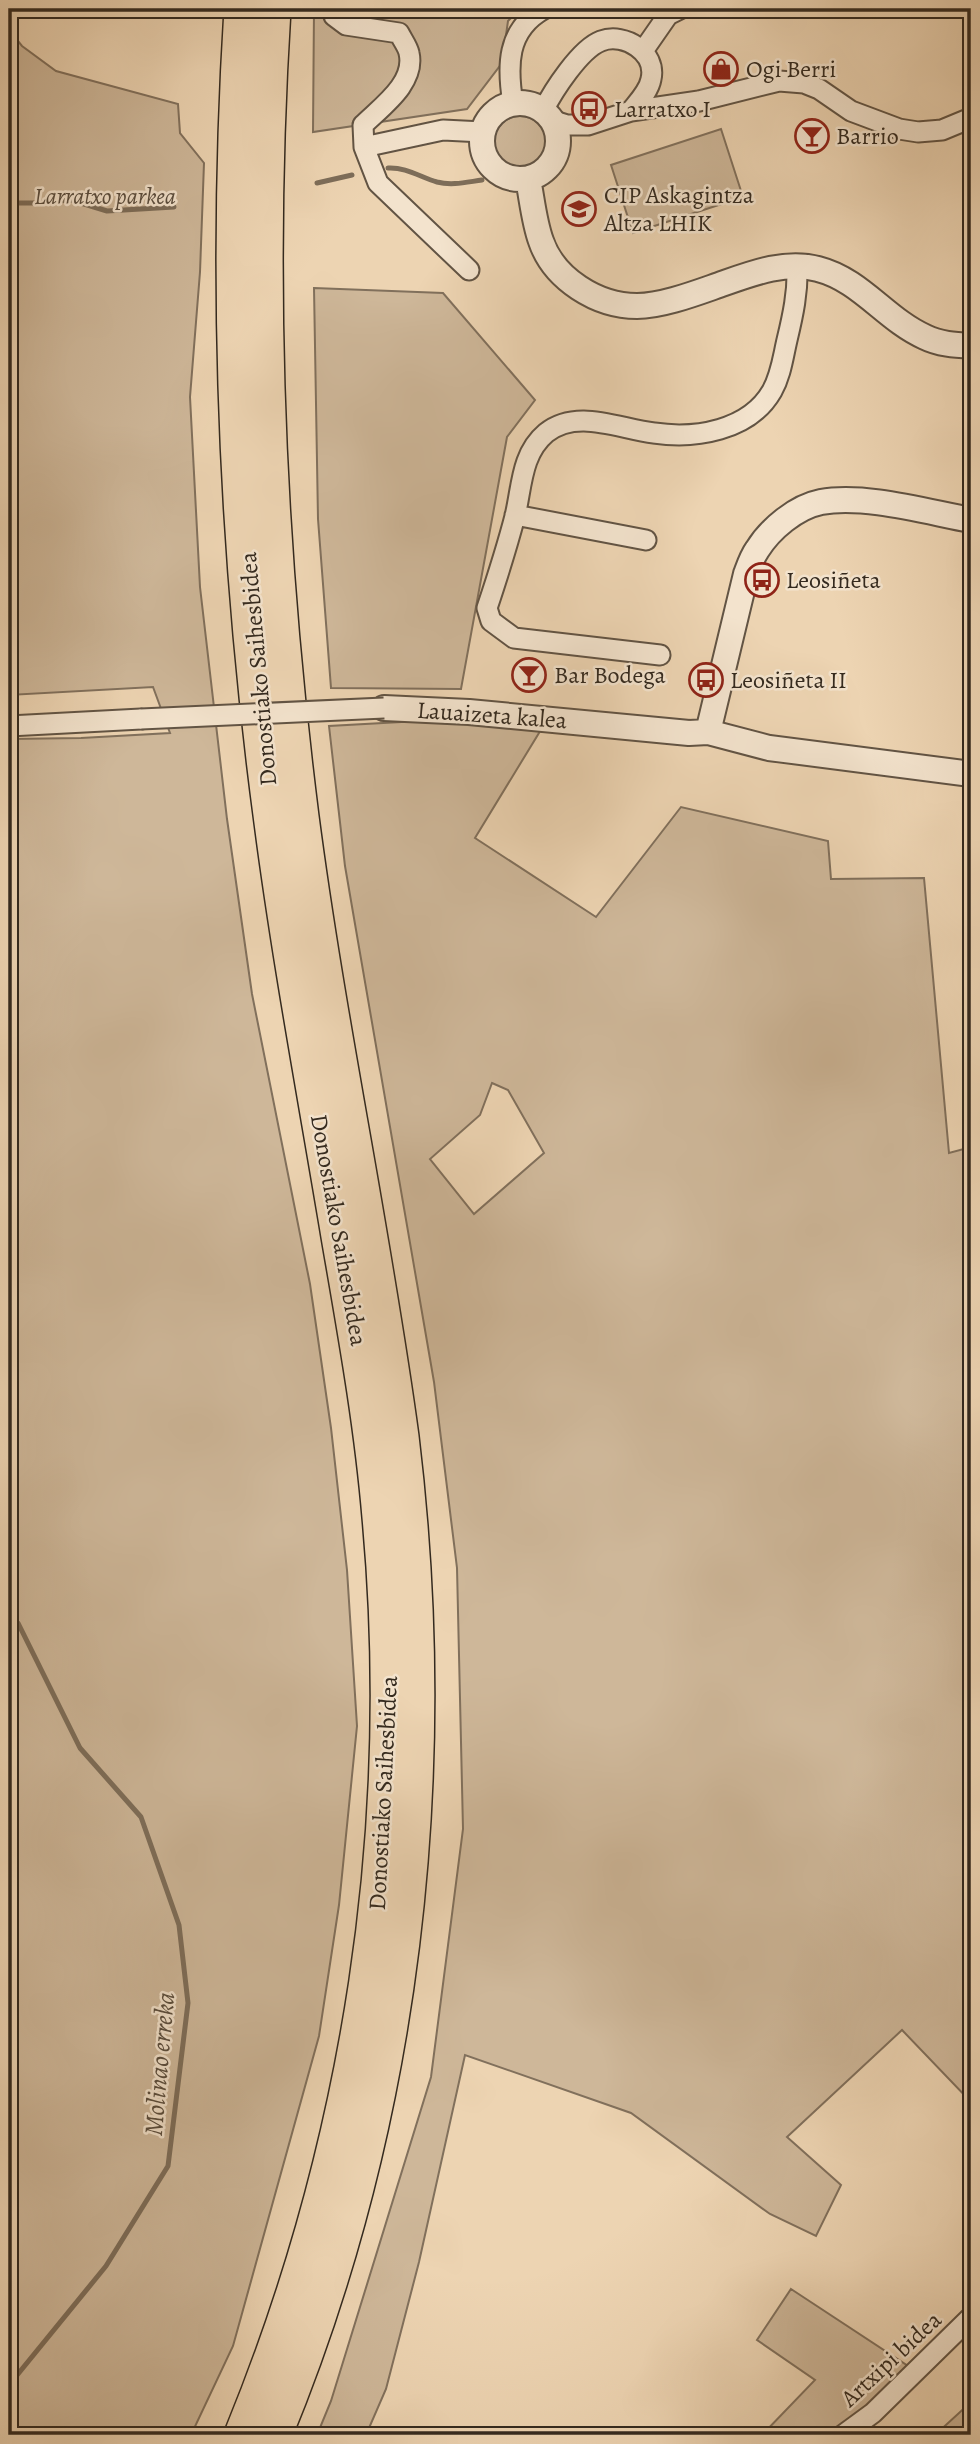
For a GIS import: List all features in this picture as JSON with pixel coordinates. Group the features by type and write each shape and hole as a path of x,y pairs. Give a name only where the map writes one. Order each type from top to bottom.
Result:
{"highway":[{"name":"Donostiako Saihesbidea","path":"243,9 237,160 236,319 243,503 252,634 273,823 370,1418 387,1585 390,1734 380,1897 366,1997 342,2126 326,2192 293,2301 243,2435"},
{"name":"Donostiako Saihesbidea","path":"272,9 265,162 264,319 270,502 284,679 300,819 321,957 400,1437 414,1583 417,1707 414,1814 406,1900 374,2107 336,2258 289,2398 273,2435"}],"street":[{"path":"333,9 334,16 346,25 399,33 409,53 409,73 398,90 363,125 364,147 378,183 469,270"},
{"path":"513,104 508,73 510,57 517,38 527,23 544,9"},
{"path":"643,51 668,15 680,9"},
{"path":"547,116 559,82 598,42 613,37 629,42 643,51 652,66 651,81 631,111"},
{"path":"547,116 557,132 558,144 549,166 528,179 515,179 492,168 485,157 483,132 494,113 513,104 534,106 547,116 567,125 588,125 631,111 699,101 779,81 804,83 832,96 851,111 899,130 942,130 971,118"},
{"path":"364,147 443,130 483,132"},
{"path":"528,179 541,241 553,264 572,283 593,296 617,304 656,304 767,269 797,266 816,268 838,275 856,286 915,332 942,343 968,345"},
{"path":"660,654 514,638 491,621 487,608 515,515 524,467 545,434 562,423 582,420 656,434 684,435 715,432 738,422 759,407 772,391 780,370 798,290 797,266"},
{"path":"708,732 746,575 757,550 773,530 789,517 819,503 863,501 971,520"},
{"path":"515,515 646,540"},
{"name":"Lauaizeta kalea","path":"9,726 384,708 469,712 689,733 708,732 769,748 971,774"},
{"name":"Artxipi bidea","path":"843,2435 873,2413 971,2317"}],"green space":[{"path":"314,9 520,9 508,21 502,63 467,109 313,132"},
{"name":"Larratxo parkea","path":"9,30 22,46 56,71 178,104 180,133 204,163 200,272 190,397 200,587 227,819 252,994 310,1284 331,1428 347,1570 357,1726 339,1905 319,2036 233,2346 191,2435 9,2435 9,739 170,733 153,687 9,695"},
{"path":"520,116 530,118 538,124 544,132 544,152 538,160 530,166 520,168 510,166 502,160 496,152 494,142 496,132 502,124 510,118"},
{"path":"721,129 743,197 633,233 611,165"},
{"path":"314,288 443,293 535,400 507,437 461,689 331,688 318,519"},
{"path":"456,719 542,728 475,838 596,917 681,807 828,841 831,879 924,878 949,1153 971,1147 971,2102 902,2030 787,2137 841,2185 816,2236 770,2214 631,2113 465,2055 419,2262 386,2389 366,2435 317,2435 331,2401 431,2077 463,1829 457,1568 434,1382 345,866 329,726","holes":["492,1083 508,1090 544,1153 474,1214 430,1159 480,1115"]},
{"path":"791,2289 911,2368 871,2406 832,2435 762,2435 815,2380 757,2340"},
{"path":"971,2402 971,2435 935,2435"}],"waterway":[{"path":"388,168 407,171 443,183 482,180"},
{"path":"317,183 352,175"},
{"path":"9,203 71,200 107,211 174,207"},
{"name":"Molinao erreka","path":"9,1620 18,1623 80,1748 141,1817 179,1925 188,2003 168,2166 106,2266 9,2385"}],"place":[{"name":"Ogi Berri","path":"721,69"},
{"name":"Larratxo I","path":"589,109"},
{"name":"Barrio","path":"812,136"},
{"name":"CIP Askagintza Altza LHIK","path":"579,209"},
{"name":"Leosiñeta","path":"762,580"},
{"name":"Bar Bodega","path":"529,675"},
{"name":"Leosiñeta II","path":"706,680"}]}
